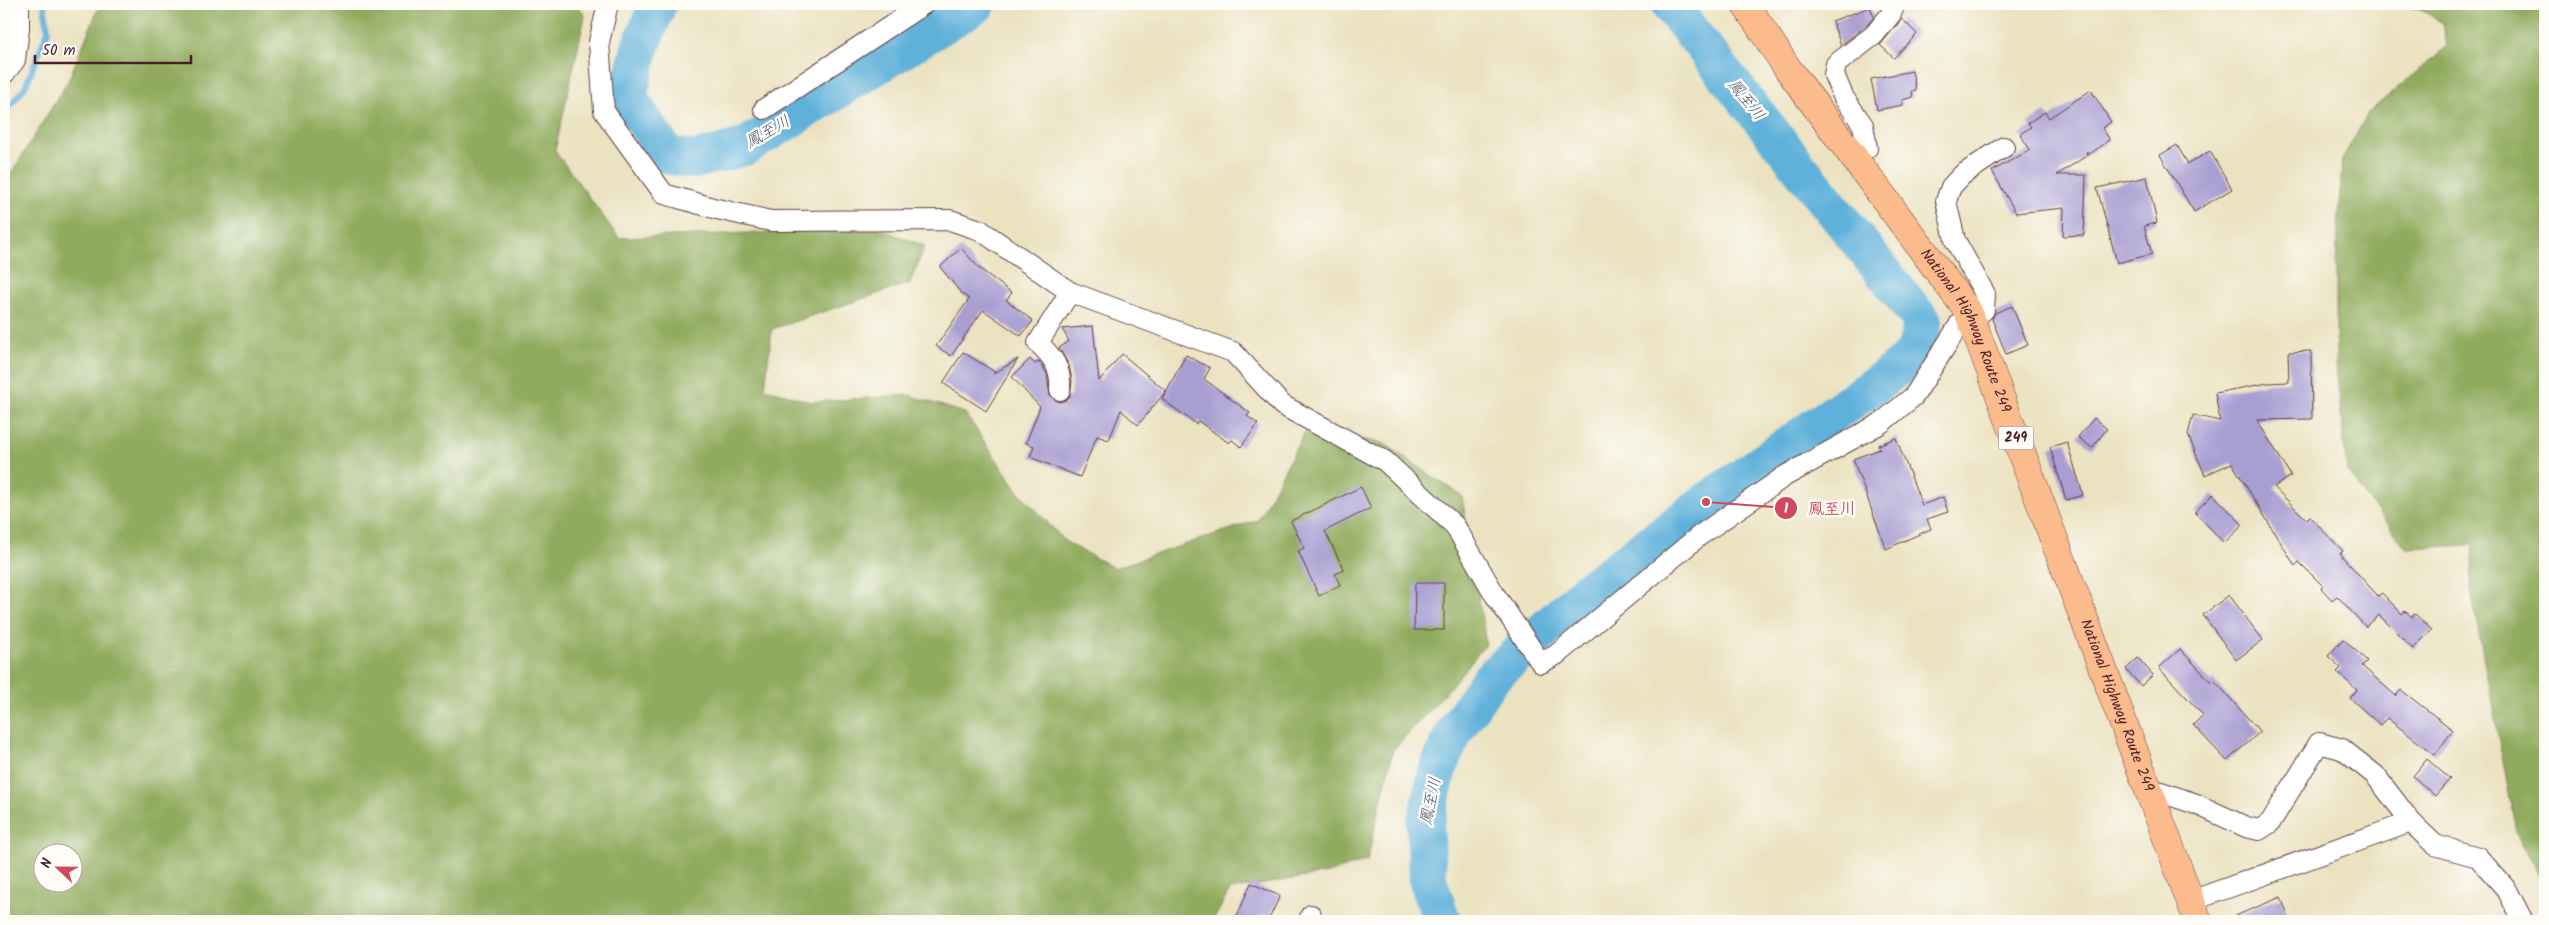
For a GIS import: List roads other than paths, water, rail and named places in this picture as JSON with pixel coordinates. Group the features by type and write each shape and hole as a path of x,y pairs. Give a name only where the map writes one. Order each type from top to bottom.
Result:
{"highway":[{"name":"National Highway Route 249","path":"1745,4 1778,54 1969,315 2146,788 2195,911"}],"street":[{"path":"4,74 15,60 19,29 19,4"},
{"path":"608,4 599,42 604,111 664,194 716,209 771,221 950,220 980,230 1070,292 1233,352 1282,405 1385,461 1455,526 1495,595 1541,663 1556,655 1699,536 1785,476 1880,423 1914,396 1969,315 1984,310 1984,294 1955,240 1946,201 1951,187 1962,175 2004,147"},
{"path":"764,109 924,4"},
{"path":"1853,157 1867,148 1862,125 1844,98 1834,75 1836,64 1874,35 1891,14 1895,4"},
{"path":"1060,390 1061,377 1056,364 1038,343 1070,292"},
{"path":"2146,788 2196,804 2246,827 2259,830 2270,823 2319,743 2342,749 2375,775 2411,822 2434,844 2478,857 2507,890 2523,921"},
{"path":"2195,911 2411,822"}],"waterway":[{"path":"4,114 25,87 48,31 44,4"},
{"name":"鳳至川","path":"658,4 640,48 628,97 667,155 694,160 745,147 977,4"},
{"name":"鳳至川","path":"1442,921 1428,881 1425,824 1438,769 1454,732 1490,679 1588,590 1706,502 1879,382 1914,355 1923,322 1669,4"}],"place":[{"name":"鳳至川","path":"1706,502"}]}
